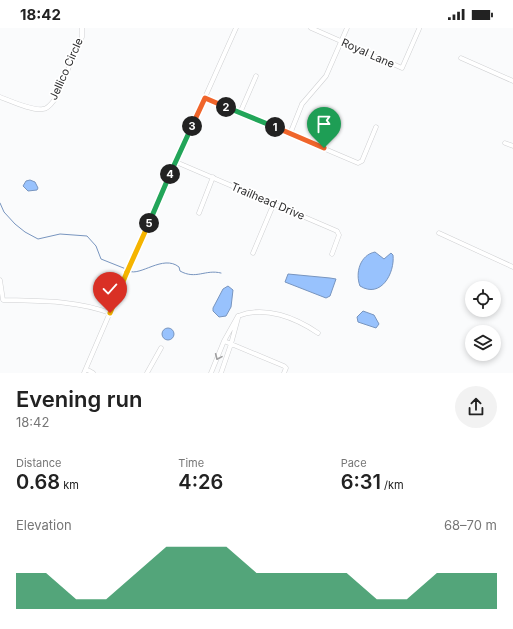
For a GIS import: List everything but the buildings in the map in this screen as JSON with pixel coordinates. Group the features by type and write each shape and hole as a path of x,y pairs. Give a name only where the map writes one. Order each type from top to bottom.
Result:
{"street":[{"name":"Jellico Circle","path":"0,97 35,109 44,110 50,106 82,37 82,28"},
{"path":"93,373 85,371 126,274 236,28"},
{"name":"Royal Lane","path":"311,28 402,68 419,29"},
{"path":"290,134 302,104 326,76 347,28"},
{"path":"461,58 513,81"},
{"path":"240,113 256,76"},
{"path":"205,98 360,163 376,127"},
{"path":"506,143 513,146"},
{"name":"Trailhead Drive","path":"176,162 337,231 339,235 332,254"},
{"path":"199,213 214,177"},
{"path":"253,252 274,203"},
{"path":"438,234 513,267"},
{"path":"0,280 3,300 64,303 97,308 110,313"},
{"path":"238,316 260,312 275,313 309,327 318,334"},
{"path":"211,373 224,342 238,316"},
{"path":"220,373 231,344 238,316"},
{"path":"224,342 286,368 284,373"},
{"path":"147,373 161,348"}],"water":[{"path":"30,180 35,182 38,188 37,190 28,191 23,186 26,181"},
{"path":"375,252 384,259 391,253 393,255 392,269 385,282 380,287 368,289 360,286 358,276 359,270 362,261 370,254"},
{"path":"288,274 336,279 330,296 326,298 285,282"},
{"path":"228,286 233,290 231,307 226,316 219,317 213,311 213,308 223,289"},
{"path":"363,311 374,315 379,324 376,328 358,322 357,317"},
{"path":"168,328 172,330 174,334 172,338 168,340 164,338 162,334 164,330"}],"waterway":[{"path":"0,203 4,212 15,224 25,232 38,239 60,234 87,236 96,246 101,259 126,269"},
{"path":"129,271 139,271 166,263 173,264 179,267 180,271 191,275 210,272 221,273"}],"route":[{"path":"110,313 205,98 324,148"}]}
